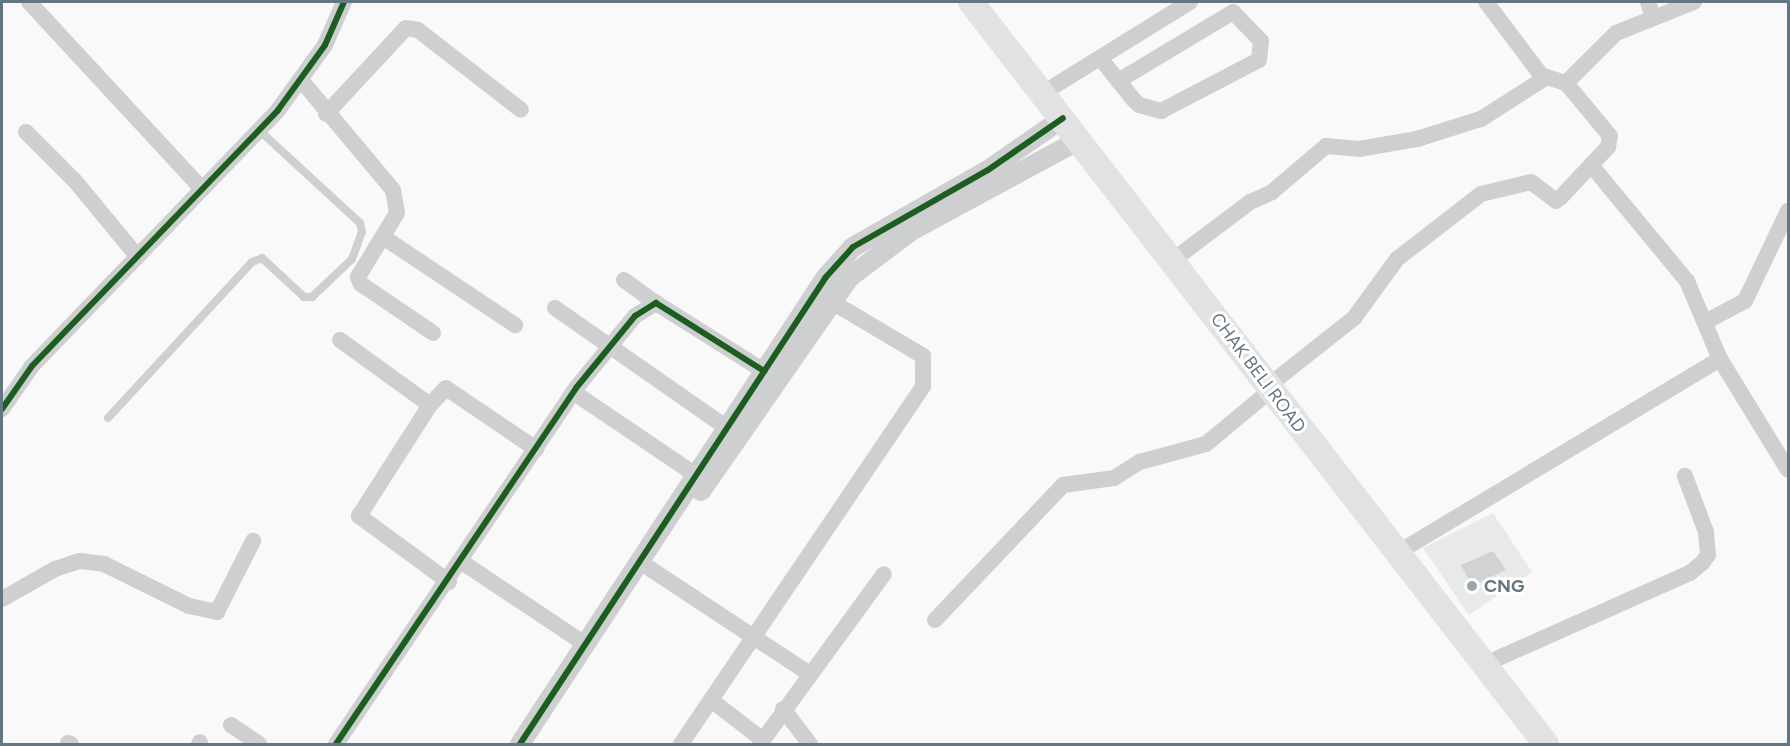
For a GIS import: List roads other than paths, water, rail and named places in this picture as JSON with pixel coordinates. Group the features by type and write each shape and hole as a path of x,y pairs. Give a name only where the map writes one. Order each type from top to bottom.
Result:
{"main road":[{"name":"CHAK BELI ROAD","path":"971,2 1546,744"}],"street":[{"path":"29,2 202,189"},
{"path":"2,409 32,366 259,130 302,80 341,8 327,2"},
{"path":"1043,93 1190,2"},
{"path":"935,620 1064,485 1114,478 1140,462 1206,444 1354,318 1397,259 1481,194 1531,182 1556,201 1608,147 1610,136 1566,82 1547,77 1486,2"},
{"path":"1566,82 1616,33 1651,9 1694,2"},
{"path":"1100,58 1118,81 1139,105 1161,111 1259,60 1261,41 1233,12 1118,81"},
{"path":"326,114 406,28 418,30 521,110"},
{"path":"1172,261 1250,202 1272,192 1326,146 1359,149 1418,139 1480,119 1547,77"},
{"path":"302,80 326,114 393,190 397,213 358,277 361,284 433,333"},
{"path":"534,744 696,475 826,277 853,247 988,171 1063,118"},
{"path":"26,132 75,181 137,256"},
{"path":"520,744 585,644 650,568 850,277 891,244 1079,140"},
{"path":"1591,165 1688,281 1707,321 1720,359 1788,470"},
{"path":"1707,321 1745,301 1788,211"},
{"path":"383,237 515,325"},
{"path":"624,280 656,303 764,371"},
{"path":"681,744 923,387 923,357 832,302"},
{"path":"336,744 462,562 573,393 634,316 656,303"},
{"path":"555,308 611,344 727,428"},
{"path":"340,340 430,405"},
{"path":"1397,553 1720,359"},
{"path":"448,582 359,516 430,405 446,388 536,449"},
{"path":"573,393 696,475"},
{"path":"1483,665 1690,573 1702,563 1708,555 1706,532 1685,476"},
{"path":"2,599 55,569 80,561 104,564 189,606 217,612 253,541"},
{"path":"462,562 585,644"},
{"path":"650,568 808,673"},
{"path":"711,700 761,742 808,673 884,574"},
{"path":"783,709 810,744"},
{"path":"231,725 259,744"}],"lane":[{"path":"108,418 252,262 262,258 299,293 312,297 352,259 362,232 360,223 259,130"}],"place":[{"name":"CNG","path":"1472,586"}]}
